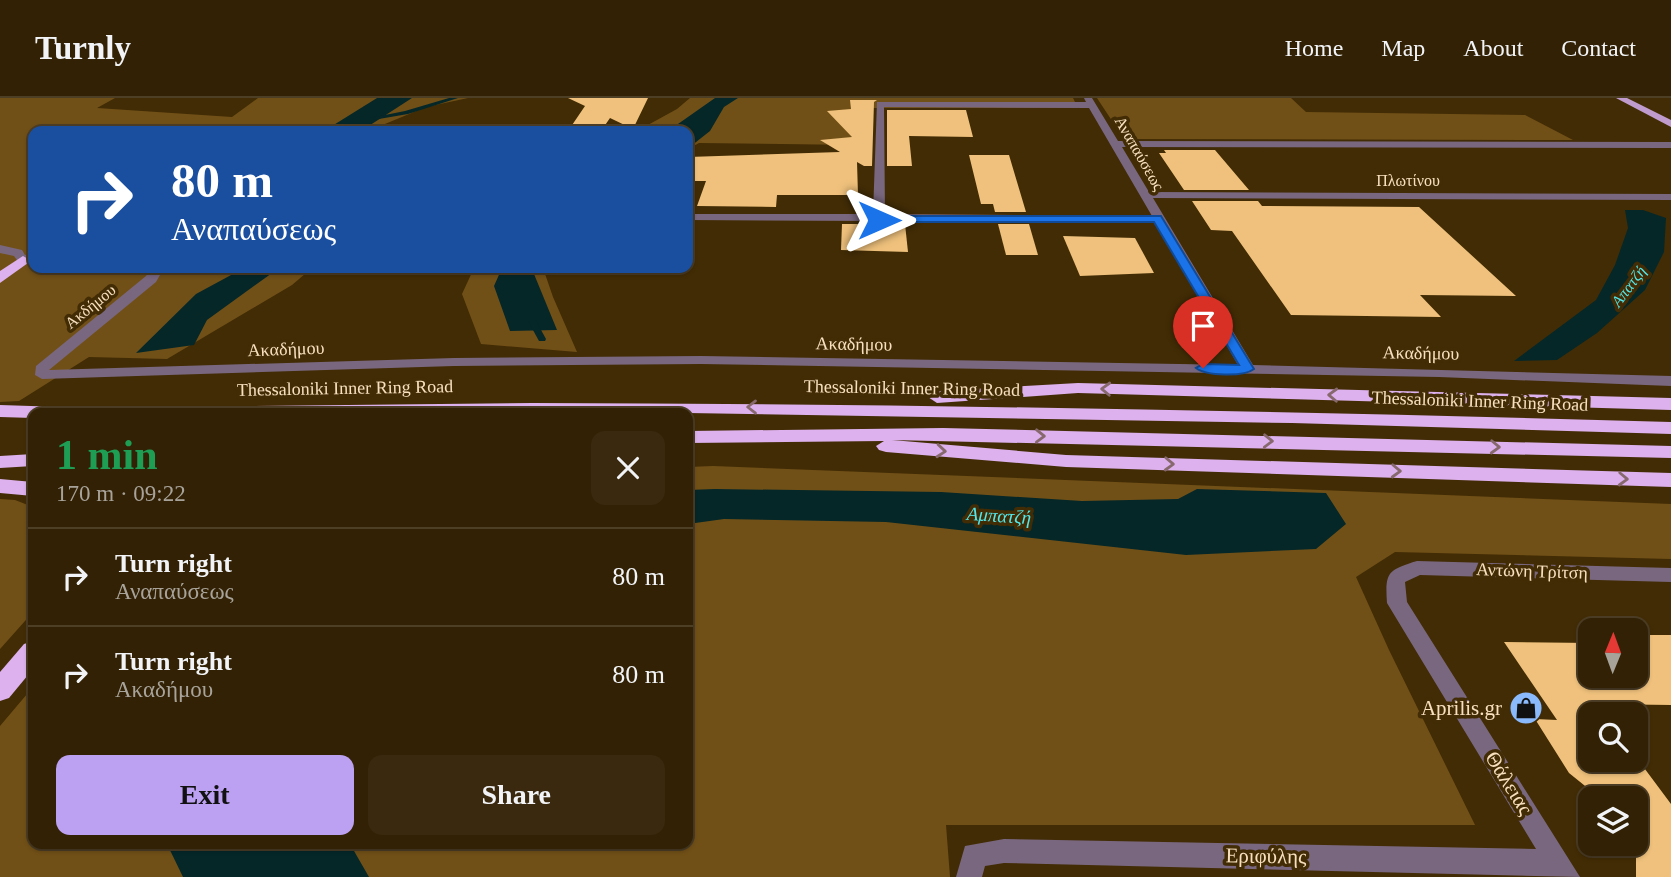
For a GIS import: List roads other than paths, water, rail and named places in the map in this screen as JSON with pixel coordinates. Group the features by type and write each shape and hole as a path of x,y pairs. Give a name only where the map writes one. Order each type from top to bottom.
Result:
{"highway":[{"path":"0,278 28,258"},
{"path":"820,408 1017,390 1078,388 1671,404"},
{"name":"Thessaloniki Inner Ring Road","path":"408,408 820,408 1293,416 1671,428"},
{"path":"0,411 28,412"},
{"path":"0,420 28,418"},
{"path":"693,436 956,434 1671,452"},
{"path":"751,435 1066,461 1671,480"},
{"path":"0,462 28,460"},
{"path":"0,486 28,489"},
{"path":"0,690 28,657"}],"main road":[{"path":"1620,98 1671,124"}],"street":[{"path":"879,220 880,104 1090,101"},
{"name":"Αναπαύσεως","path":"1090,101 1248,369"},
{"path":"1658,117 1671,117"},
{"path":"1115,144 1671,145"},
{"name":"Πλωτίνου","path":"1145,195 1671,197"},
{"path":"693,217 879,220 1158,219"},
{"path":"0,249 28,258"},
{"name":"Ακδήμου","path":"41,369 151,279 155,273"},
{"name":"Ακαδήμου","path":"41,369 42,375 57,376 454,362 701,360 1248,369 1671,380"},
{"name":"Αντώνη Τρίτση","path":"1395,579 1417,568 1671,575"},
{"name":"Θάλειας","path":"1395,579 1397,603 1562,869"},
{"name":"Εριφύλης","path":"972,866 1018,851 1562,869"}],"water":[{"path":"377,98 412,98 369,126 332,126"},
{"path":"715,98 738,98 724,107 710,131 693,144 693,126 675,126"},
{"path":"1625,210 1643,210 1666,218 1664,252 1645,290 1597,333 1557,360 1514,361 1596,300 1615,265 1628,228"},
{"path":"235,273 272,273 207,320 194,345 136,353 196,294"},
{"path":"500,273 534,273 557,330 510,331 494,286"},
{"path":"1197,489 1326,493 1346,524 1316,549 1186,555 886,522 724,519 693,523 693,490 941,492 1082,501 1178,499"},
{"path":"169,849 353,849 369,877 183,877"}],"waterway":[{"name":"Απατζή","path":"373,118 406,113 455,98"},
{"name":"Αμπατζή","path":"532,321 542,339"}],"place":[{"name":"Aprilis.gr","path":"1526,708"}]}
